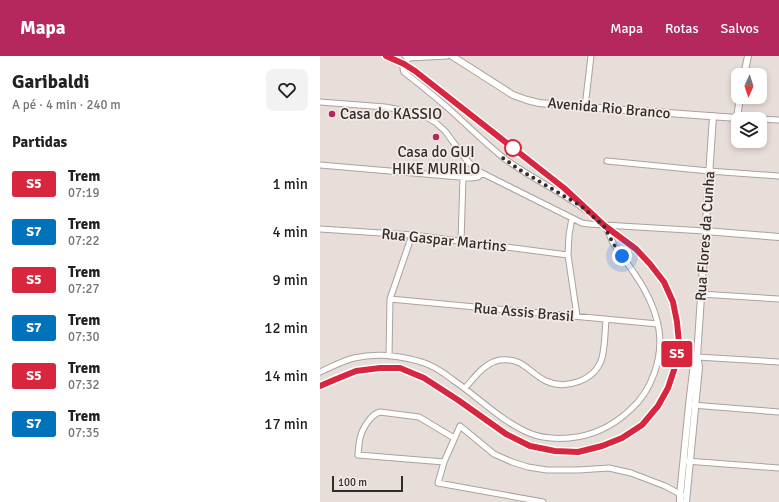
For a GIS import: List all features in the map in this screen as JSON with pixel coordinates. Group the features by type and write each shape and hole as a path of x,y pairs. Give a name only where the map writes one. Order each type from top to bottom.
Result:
{"street":[{"path":"320,372 354,358 376,355 398,356 420,361 442,372 465,388 506,421 530,433 546,438 562,439 594,433 608,427 622,418 635,406 649,385 658,361 661,340 655,312 645,290 632,268 613,243 604,226 581,206 520,170 482,140 449,109 402,69 407,57 447,56"},
{"name":"Avenida Rio Branco","path":"452,56 513,95 540,103 731,117"},
{"path":"585,107 591,56"},
{"path":"745,68 748,56"},
{"path":"320,102 385,107 417,113 426,117 435,122 445,131 475,169 572,218 588,224 779,237"},
{"name":"Rua Flores da Cunha","path":"683,495 696,361 714,116"},
{"name":"Avenida Rio Branco","path":"767,119 779,120"},
{"path":"606,161 779,176"},
{"path":"320,164 464,177 476,177 482,173"},
{"path":"461,241 464,177"},
{"path":"572,218 568,255 576,316"},
{"name":"Rua Gaspar Martins","path":"320,229 412,235 568,255"},
{"path":"390,356 390,299 412,235"},
{"path":"700,294 779,300"},
{"name":"Rua Assis Brasil","path":"390,299 658,324"},
{"path":"465,388 484,367 500,360 508,360 525,365 547,382 558,384 578,382 595,370 601,360 604,349 606,319"},
{"path":"696,361 779,362"},
{"path":"692,405 779,412"},
{"path":"444,462 358,455 360,439 365,425 374,414 380,412 419,417 454,438"},
{"path":"543,502 438,483 444,462 460,426 494,454 512,462 528,467 547,470 609,468 631,473 665,486 683,495 686,502"},
{"path":"686,461 779,468"},
{"path":"680,502 683,495"}],"railway":[{"path":"320,386 356,371 380,368 400,368 425,378 506,434 530,446 555,451 578,452 602,446 622,438 641,425 658,406 668,388 675,367 679,343 673,302 664,282 650,264 636,249 605,226 564,188 415,71 386,56"}],"train":[{"name":"S5","path":"320,386 356,371 380,368 400,368 424,378 506,434 530,446 555,451 578,452 602,446 622,438 642,425 658,406 668,388 675,367 679,343 673,302 664,282 650,264 636,249 605,226 564,188 415,71 386,56"}],"place":[{"name":"Casa do KASSIO","path":"332,114"},
{"name":"Casa do GUI HIKE MURILO","path":"436,137"}],"route":[{"path":"513,148 503,158 520,170 581,206 604,226 622,256"}]}
